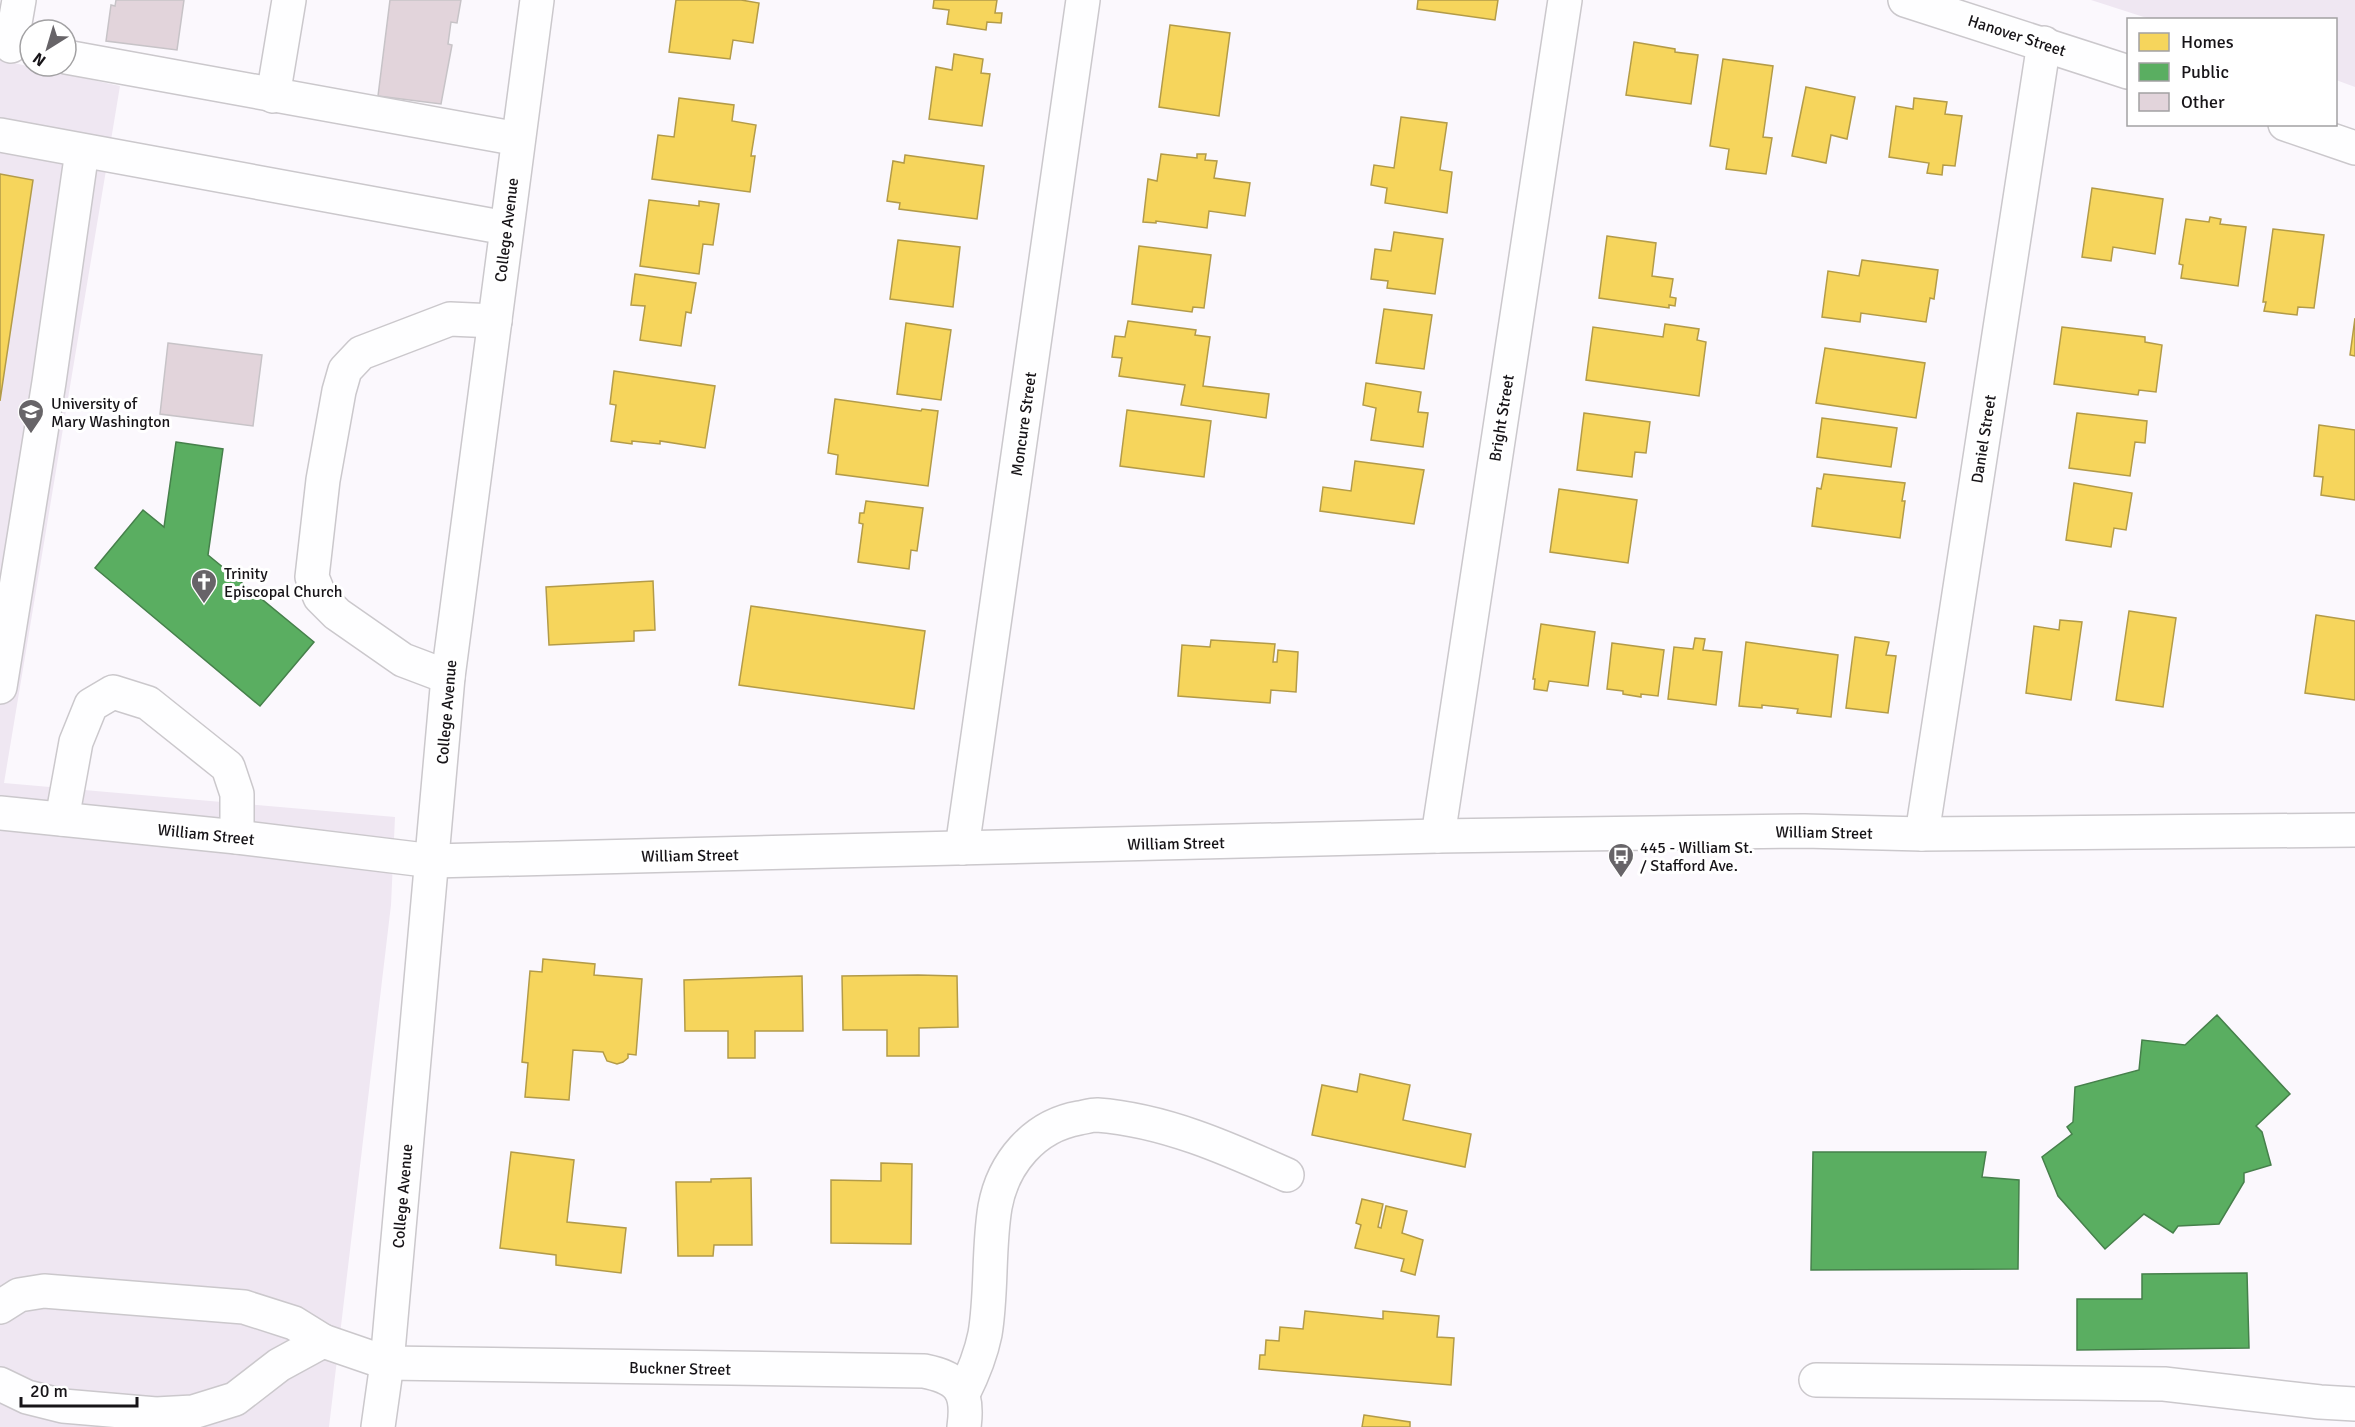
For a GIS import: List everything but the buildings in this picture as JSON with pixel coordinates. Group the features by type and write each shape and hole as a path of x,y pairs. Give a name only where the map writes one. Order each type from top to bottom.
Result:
{"street":[{"path":"14,47 19,0"},
{"path":"273,96 289,0"},
{"name":"College Avenue","path":"378,1427 387,1363 448,677 537,0"},
{"name":"Moncure Street","path":"962,848 1083,0"},
{"name":"Bright Street","path":"1438,836 1565,0"},
{"name":"Hanover Street","path":"1905,0 2127,72"},
{"name":"Daniel Street","path":"1923,834 2044,43"},
{"path":"78,59 518,139"},
{"path":"2291,126 2355,148"},
{"path":"0,135 506,228"},
{"path":"0,687 49,382 82,151"},
{"path":"448,677 402,660 337,614 320,597 312,577 323,480 345,370 360,353 450,319 495,321"},
{"path":"62,819 76,742 91,705 113,692 148,703 228,767 237,794 237,837"},
{"name":"William Street","path":"0,813 237,837 433,861 1438,836 1804,831 1923,834 2355,830"},
{"path":"964,1427 966,1414 963,1394 970,1380 984,1335 994,1209 1000,1185 1015,1157 1037,1135 1065,1121 1095,1115 1152,1125 1222,1145 1287,1175"},
{"name":"Buckner Street","path":"0,1307 19,1295 44,1291 244,1307 294,1323 324,1341 387,1363 924,1371 945,1375 957,1383 963,1394"},
{"path":"0,1383 27,1397 63,1406 156,1414 193,1412 235,1399 279,1365 324,1341"},
{"path":"1816,1380 2164,1384 2355,1404"}],"shaded area":[{"path":"2091,0 2355,0 2355,87 2337,80 2337,18 2147,18"},
{"name":"University of Mary Washington","path":"0,60 18,64 18,78 78,77 120,86 4,783 395,817 391,905 329,1427 0,1427"}],"place":[{"name":"University of Mary Washington","path":"31,435"},
{"name":"Trinity Episcopal Church","path":"204,605"},
{"name":"445 - William St. / Stafford Ave.","path":"1621,879"}]}
